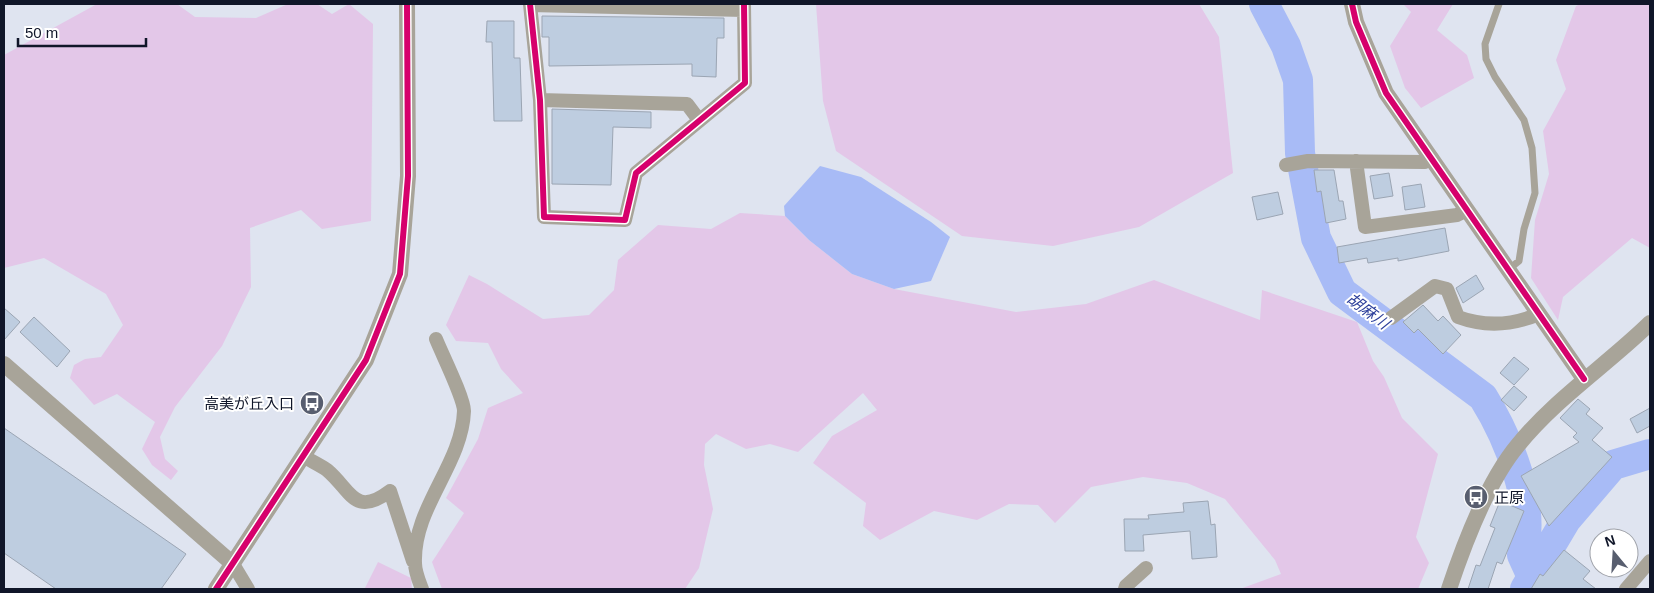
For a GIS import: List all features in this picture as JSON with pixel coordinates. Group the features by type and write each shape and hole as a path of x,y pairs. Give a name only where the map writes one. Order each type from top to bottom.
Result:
{"street":[{"path":"216,589 366,360 400,274 408,176 406,4"},
{"path":"530,4 744,7 745,82 636,173 625,220 544,218 540,100 530,4"},
{"path":"1352,4 1356,22 1386,93 1584,379"},
{"path":"540,100 687,104 699,120"},
{"path":"1286,165 1308,161 1424,162 1432,158"},
{"path":"1356,161 1365,227 1458,215 1468,210"},
{"path":"1391,318 1434,286 1447,289 1458,317 1475,323 1518,322 1539,314"},
{"path":"1449,589 1466,540 1504,466 1518,445 1584,379 1629,343 1650,323"},
{"path":"414,564 425,512 460,440 464,409 436,339"},
{"path":"4,364 233,564 248,589"},
{"path":"303,456 327,470 352,499 362,502 381,498 390,491 422,589"},
{"path":"1626,589 1650,561"},
{"path":"1125,589 1146,568"}],"lane":[{"path":"1499,4 1485,44 1486,59 1495,77 1524,120 1532,148 1535,194 1524,229 1519,261 1508,269"}],"shaded area":[{"path":"97,4 177,4 195,17 256,18 288,4 317,4 332,14 349,4 373,24 371,221 322,229 301,210 250,228 251,287 222,346 175,407 160,437 165,459 178,471 171,480 152,465 142,449 155,422 117,394 94,405 70,378 74,365 85,359 101,357 123,325 106,294 44,258 4,268 4,55"},
{"path":"816,4 1199,4 1219,37 1233,173 1139,227 1053,246 962,236 836,151 823,101"},
{"path":"1403,4 1453,4 1437,30 1467,55 1474,78 1421,108 1405,88 1390,46 1411,12"},
{"path":"1581,4 1650,4 1650,248 1632,238 1563,297 1558,320 1531,278 1535,220 1549,174 1543,131 1566,89 1556,60 1576,6"},
{"path":"740,213 785,216 809,240 852,274 894,289 1016,312 1086,304 1154,280 1260,320 1262,290 1357,322 1373,361 1384,377 1402,418 1438,454 1416,537 1429,563 1418,589 1240,589 1281,574 1275,560 1225,499 1187,483 1143,477 1091,487 1055,523 1038,505 1009,504 977,520 934,511 880,540 863,526 866,503 813,463 832,436 877,410 863,393 798,452 770,444 746,449 716,434 705,444 704,465 713,509 699,568 685,589 442,589 432,562 464,513 446,498 478,439 488,408 523,393 501,369 488,343 456,341 446,325 469,275 543,319 589,315 614,290 618,260 658,225 711,229"},
{"path":"378,562 411,578 412,589 354,589 365,588"}],"water":[{"path":"820,166 861,177 931,222 950,237 931,281 894,289 852,274 809,240 785,216 784,206"}],"building":[{"path":"542,16 724,18 724,38 717,38 716,77 692,76 692,64 549,66 549,37 542,37"},
{"path":"487,21 514,21 514,58 520,58 522,121 494,121 492,42 486,42"},
{"path":"552,109 651,112 651,128 613,127 611,185 552,184"},
{"path":"1314,170 1334,170 1339,201 1343,201 1346,219 1326,223 1321,191 1317,192"},
{"path":"1389,173 1393,196 1374,199 1370,176"},
{"path":"1421,184 1425,207 1405,210 1402,187"},
{"path":"1278,192 1283,214 1257,220 1252,197"},
{"path":"1445,228 1449,251 1398,261 1398,258 1368,263 1367,258 1339,263 1337,247"},
{"path":"1476,275 1484,289 1463,303 1456,288"},
{"path":"1423,305 1438,321 1443,316 1461,335 1443,354 1418,329 1414,333 1403,322"},
{"path":"4,308 20,322 4,340"},
{"path":"34,317 70,351 57,367 20,332"},
{"path":"1514,357 1529,369 1514,385 1500,373"},
{"path":"1514,386 1527,397 1514,411 1501,400"},
{"path":"1578,399 1590,409 1586,414 1603,428 1592,440 1612,457 1549,526 1521,476 1579,442 1573,437 1577,433 1560,418"},
{"path":"1650,408 1650,426 1637,433 1630,419"},
{"path":"4,428 186,554 161,589 56,589 4,553"},
{"path":"1208,501 1211,525 1215,524 1217,557 1192,559 1190,531 1143,535 1144,551 1125,551 1124,519 1149,519 1148,515 1184,512 1183,503"},
{"path":"1500,501 1524,511 1502,564 1497,562 1488,589 1468,589 1476,565 1480,566 1495,528 1490,526"},
{"path":"1564,550 1589,570 1583,579 1596,589 1531,589 1540,574 1543,576"}],"waterway":[{"name":"胡麻川","path":"1264,4 1286,46 1298,80 1300,153 1316,238 1342,292 1483,397 1502,432 1518,473 1526,516 1526,536 1522,555 1532,577"},
{"path":"1525,589 1566,520 1613,465 1650,454"}],"cycle path":[{"path":"216,589 366,360 400,274 408,176 407,4"},
{"path":"530,4 540,100 544,217 625,220 636,173 745,83 744,4"},
{"path":"1352,4 1356,22 1386,93 1584,379"}],"place":[{"name":"高美が丘入口","path":"312,403"},
{"name":"正原","path":"1476,497"}]}
